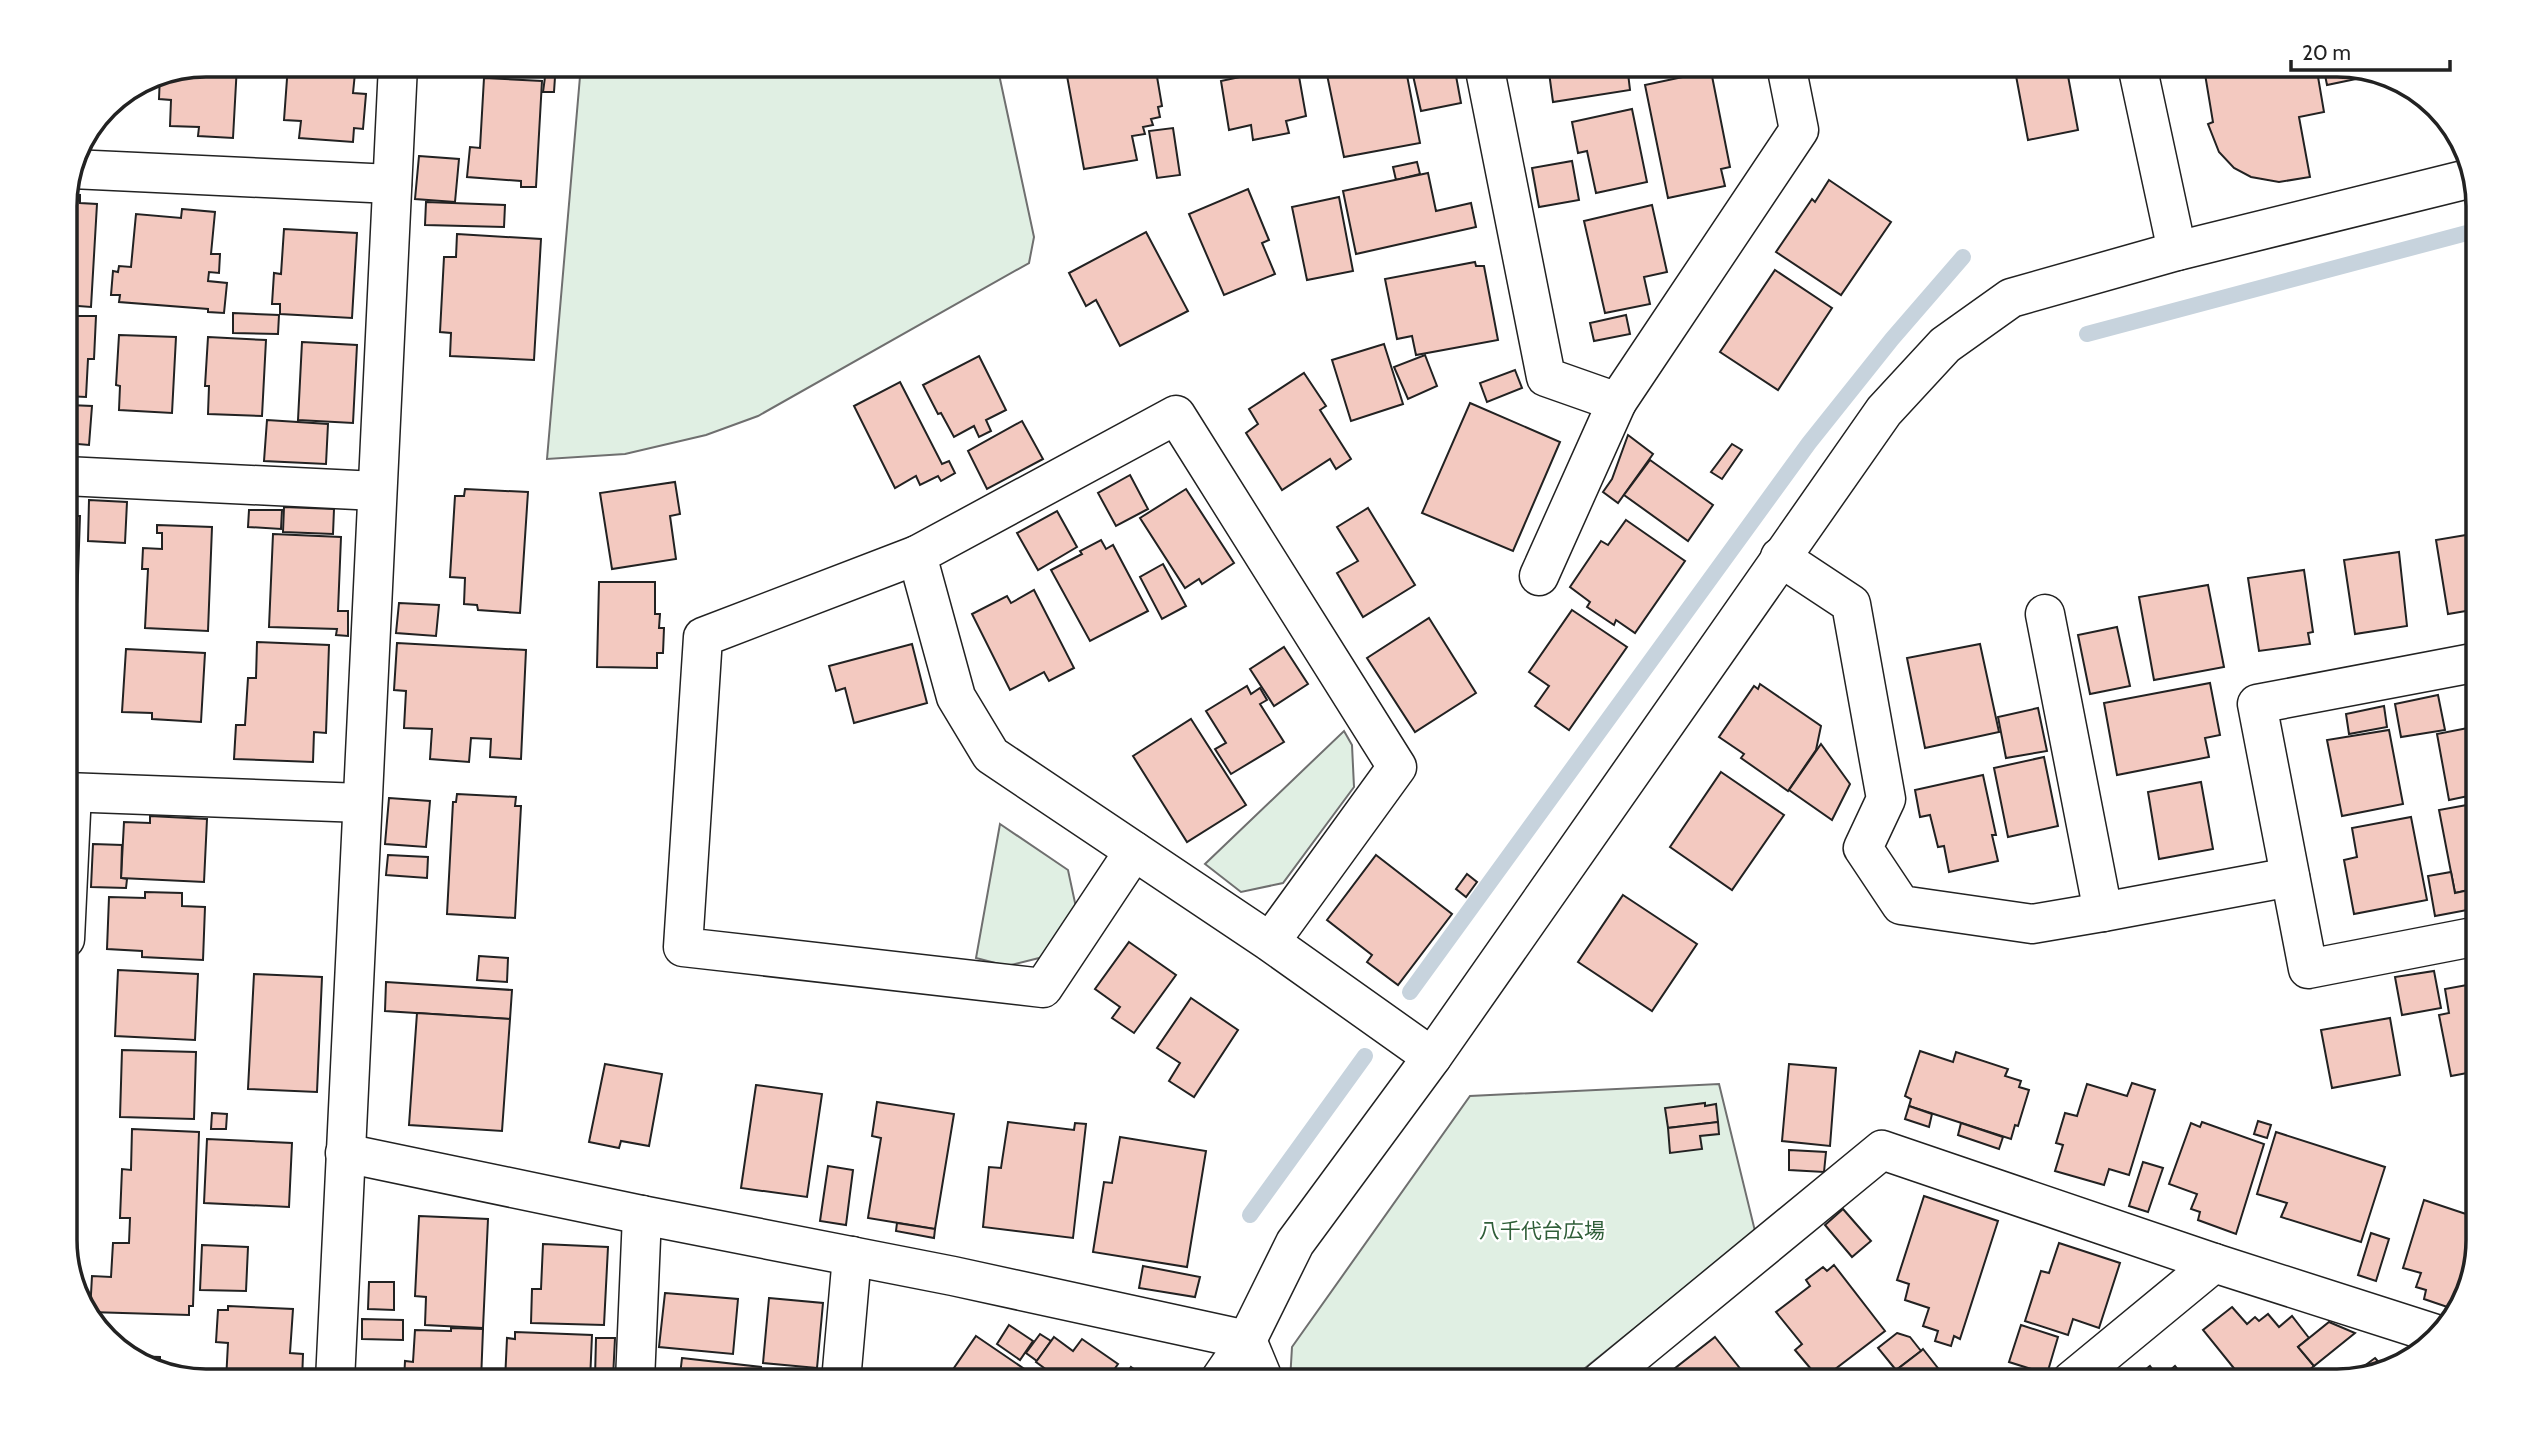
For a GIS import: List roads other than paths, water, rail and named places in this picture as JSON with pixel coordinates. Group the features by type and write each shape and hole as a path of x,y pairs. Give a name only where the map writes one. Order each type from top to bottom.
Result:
{"street":[{"path":"336,1369 397,77"},
{"path":"1486,77 1546,377 1617,402"},
{"path":"1539,576 1617,402 1799,130 1792,77"},
{"path":"2140,77 2177,251"},
{"path":"82,169 392,184"},
{"path":"1227,1369 1247,1340 1295,1243 1432,1057 1884,411 1945,345 2011,298 2177,251 2463,180"},
{"path":"1134,851 1043,988 683,947 703,637 917,555 1175,415 1397,768 1270,942"},
{"path":"77,477 377,491"},
{"path":"917,555 956,697 991,755 1270,942 1432,1057"},
{"path":"1780,557 1851,604 1886,799 1863,848 1902,905 2032,924 2290,877"},
{"path":"2045,614 2103,912"},
{"path":"2466,664 2257,704 2308,969 2466,938"},
{"path":"77,792 362,803"},
{"path":"1616,1369 1882,1150 2214,1263 2428,1331"},
{"path":"345,1153 1247,1340"},
{"path":"636,1369 642,1215"},
{"path":"842,1369 852,1256"},
{"path":"2086,1369 2214,1263"},
{"path":"1247,1340 1259,1369"}],"waterway":[{"path":"2087,334 2466,233"},
{"path":"1410,992 1809,443 1892,339 1963,257"},
{"path":"1250,1215 1365,1056"}],"park label":[{"name":"八千代台広場","path":"1542,1230"}]}
